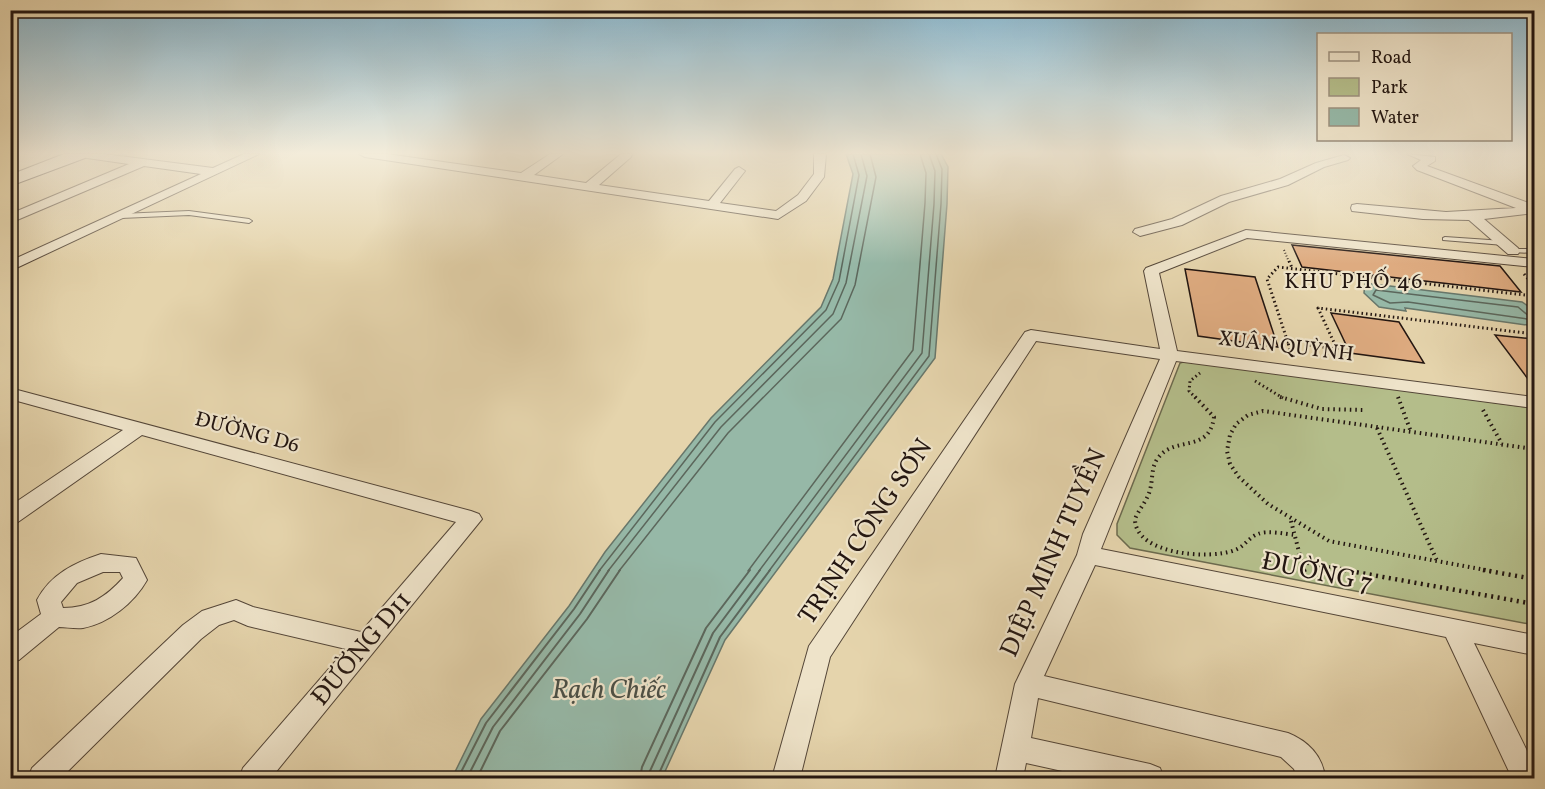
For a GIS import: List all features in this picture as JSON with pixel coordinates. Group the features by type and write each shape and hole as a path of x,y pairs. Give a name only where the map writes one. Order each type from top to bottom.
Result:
{"street":[{"path":"10,219 76,191"},
{"path":"10,267 174,191"},
{"path":"615,191 778,214 802,198 807,191"},
{"path":"712,205 723,191"},
{"path":"1140,232 1178,222 1224,199 1253,191"},
{"path":"1486,191 1533,210"},
{"path":"1357,208 1407,216 1472,216 1533,210"},
{"path":"1472,216 1509,247"},
{"path":"1170,356 1151,271 1246,234 1534,263"},
{"name":"XUÂN QUỲNH","path":"1031,335 1170,356 1534,403"},
{"name":"TRỊNH CÔNG SƠN","path":"786,778 818,654 1031,335"},
{"name":"DIỆP MINH TUYỀN","path":"1009,778 1028,684 1088,555 1094,534 1170,356"},
{"name":"ĐƯỜNG D6","path":"15,399 139,428 471,519"},
{"path":"10,517 139,428"},
{"name":"ĐƯỜNG D11","path":"253,778 471,519"},
{"name":"ĐƯỜNG 7","path":"1088,555 1534,645"},
{"path":"42,778 192,632 211,618 236,609 248,616 366,644"},
{"path":"10,652 54,617"},
{"path":"1455,630 1526,778"},
{"path":"1028,684 1288,746 1306,760 1311,778"},
{"path":"1015,747 1150,778"}],"lane":[{"path":"121,216 189,213 249,221"},
{"path":"1444,239 1534,251"}],"path":[{"path":"1278,237 1292,268"},
{"path":"1534,296 1278,267 1267,279 1287,342 1337,349 1318,308 1534,334"},
{"path":"1205,372 1196,374 1190,381 1188,391 1214,417 1214,428 1203,440 1169,449 1152,465 1152,484 1135,518 1135,526 1139,534 1156,546 1170,550 1208,554 1234,550 1248,543 1259,532 1295,535"},
{"path":"1247,376 1272,394 1308,408 1366,410"},
{"path":"1392,384 1411,432"},
{"path":"1475,395 1502,445"},
{"path":"1534,449 1263,411 1250,412 1238,421 1230,436 1226,453 1233,467 1254,492 1291,520 1329,541 1534,579"},
{"path":"1377,427 1438,562"},
{"path":"1291,520 1311,601"},
{"path":"1302,562 1534,604"}],"green space":[{"path":"1190,360 1534,408 1534,625 1130,548 1117,535 1117,524 1180,363"}],"water":[{"name":"Rạch Chiếc","path":"850,191 947,191 935,358 725,640 662,778 452,778 481,719 569,606 605,552 711,418 821,307 833,279"},
{"path":"1365,283 1522,302 1534,310 1534,326 1405,308 1406,311 1379,307 1364,293"}],"building":[{"path":"1292,245 1500,266 1521,292 1302,267"},
{"path":"1185,269 1255,277 1278,347 1198,336"},
{"path":"1331,313 1399,322 1424,363 1350,353"},
{"path":"1495,335 1534,339 1534,387"}],"district":[{"name":"KHU PHỐ 46","path":"1354,282"}]}
